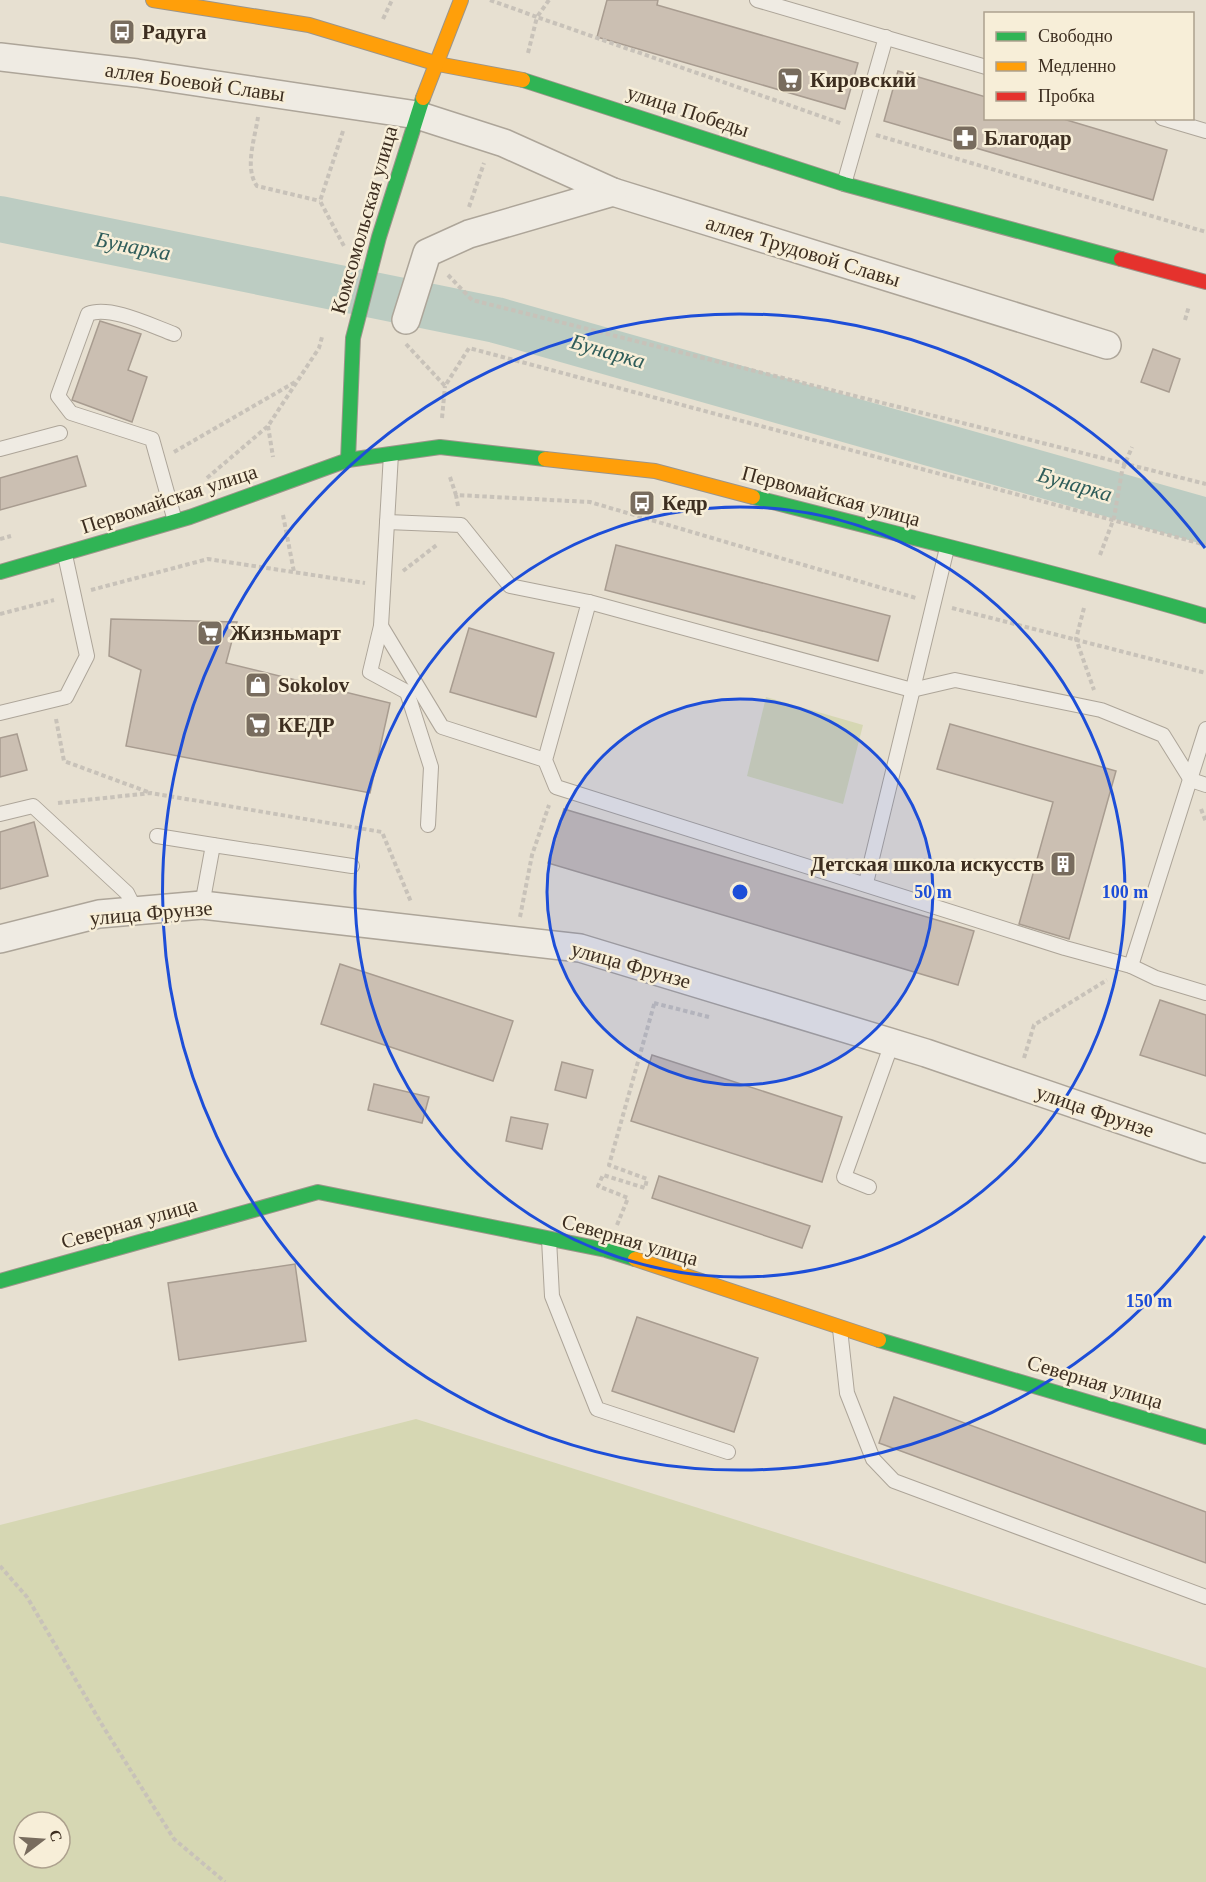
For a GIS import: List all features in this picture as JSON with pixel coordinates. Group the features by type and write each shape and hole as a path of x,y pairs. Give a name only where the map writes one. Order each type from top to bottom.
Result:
{"main road":[{"name":"улица Победы","path":"153,0 309,25 438,64 521,80 844,184 1206,282"},
{"name":"Комсомольская улица","path":"348,460 353,338 379,237 417,115 461,0"},
{"name":"Первомайская улица","path":"0,573 175,521 348,460 391,452 440,447 655,471 947,548 1091,582 1206,616"},
{"name":"Северная улица","path":"0,1281 318,1192 606,1250 840,1327 1206,1437"}],"street":[{"name":"аллея Боевой Славы","path":"0,57 352,104 417,115"},
{"name":"аллея Трудовой Славы","path":"417,115 504,143 613,192 1107,345"},
{"path":"406,320 415,284 427,253 469,234 613,192"},
{"name":"улица Фрунзе","path":"0,939 99,914 202,905 580,948 892,1043 1206,1149"}],"lane":[{"path":"757,0 984,66"},
{"path":"844,184 886,38"},
{"path":"1169,120 1206,131"},
{"path":"174,334 111,312 98,310 88,314 58,396 71,413 152,439 175,521"},
{"path":"0,449 60,433"},
{"path":"391,452 381,626 370,672 407,692 431,767 428,825"},
{"path":"387,522 461,525 510,586 589,602 912,690 956,680 1101,710 1162,735 1191,780 1206,784"},
{"path":"866,883 912,690 936,604 947,548"},
{"path":"0,713 66,697 87,656 65,555"},
{"path":"589,602 545,760 556,787 866,883 1065,948 1131,966 1156,978 1206,993"},
{"path":"381,626 442,727 545,760"},
{"path":"1131,966 1206,729"},
{"path":"0,814 33,806 127,893 136,911"},
{"path":"157,836 352,866"},
{"path":"202,905 213,846"},
{"path":"869,1187 844,1177 892,1043"},
{"path":"549,1239 552,1296 597,1409 728,1452"},
{"path":"840,1327 848,1393 873,1459 894,1481 1206,1597"}],"path":[{"path":"490,0 537,17"},
{"path":"262,92 250,166 252,179 256,186 320,201"},
{"path":"345,248 320,201 352,104"},
{"path":"427,253 472,300 1206,484"},
{"path":"406,320 406,347 445,386 469,348 1206,544"},
{"path":"158,462 298,381"},
{"path":"1115,507 1122,471 1132,447"},
{"path":"0,614 208,559 384,586 461,525 456,495 590,502 936,604 1206,673"},
{"path":"52,700 64,761 151,793 382,832 412,904"},
{"path":"518,924 532,855 556,787"},
{"path":"33,806 151,793"},
{"path":"1021,1066 1034,1025 1131,966"},
{"path":"628,1198 598,1186 603,1174 645,1188 647,1179 609,1165 654,1003 665,973"},
{"path":"0,1566 27,1597 104,1728 174,1839 225,1882"}],"green space":[{"path":"766,697 863,725 843,804 747,776"},
{"path":"416,1419 1206,1668 1206,1882 0,1882 0,1525"}],"building":[{"path":"607,0 658,0 657,5 858,63 845,109 597,37"},
{"path":"898,71 984,96 984,120 1067,120 1167,150 1153,200 884,121"},
{"path":"100,321 141,334 128,370 147,377 132,422 72,400"},
{"path":"1153,349 1180,359 1169,392 1141,382"},
{"path":"77,456 86,486 0,510 0,478"},
{"path":"616,545 890,616 878,661 605,590"},
{"name":"КЕДР","path":"111,619 237,622 226,663 390,703 370,793 126,746 141,670 109,656"},
{"path":"469,628 554,653 536,717 450,692"},
{"name":"Детская школа искусств","path":"950,724 1116,771 1069,939 1019,924 1053,802 937,769"},
{"path":"17,734 27,770 0,777 0,738"},
{"path":"564,809 974,931 958,985 548,863"},
{"path":"34,822 48,876 0,889 0,832"},
{"path":"340,964 513,1021 493,1081 321,1024"},
{"path":"1160,1000 1206,1015 1206,1076 1140,1055"},
{"path":"652,1055 842,1117 822,1182 631,1121"},
{"path":"562,1062 593,1070 586,1098 555,1090"},
{"path":"374,1084 429,1097 422,1123 368,1110"},
{"path":"511,1117 548,1124 542,1149 506,1141"},
{"path":"659,1176 810,1226 802,1248 652,1198"},
{"path":"295,1264 306,1341 179,1360 168,1283"},
{"path":"637,1317 758,1358 734,1432 612,1391"},
{"path":"894,1397 1206,1512 1206,1563 879,1443"}],"waterway":[{"name":"Бунарка","path":"0,219 496,320 1206,521"}],"traffic: fast":[{"path":"523,80 844,184 1121,259"},
{"path":"348,460 353,338 379,237 423,98"},
{"path":"0,572 190,517 348,460 440,447 545,459"},
{"path":"753,497 1037,569 1206,616"},
{"path":"0,1281 318,1192 606,1250 635,1259"},
{"path":"879,1340 1206,1437"}],"traffic: slow":[{"path":"153,0 309,25 438,64 523,80"},
{"path":"423,98 461,0"},
{"path":"545,459 655,471 753,497"},
{"path":"635,1259 879,1340"}],"traffic: jam":[{"path":"1121,259 1206,282"}],"place":[{"name":"Радуга","path":"122,32"},
{"name":"Кировский","path":"790,80"},
{"name":"Благодар","path":"965,138"},
{"name":"Кедр","path":"642,503"},
{"name":"Жизньмарт","path":"210,633"},
{"name":"Sokolov","path":"258,685"},
{"name":"КЕДР","path":"258,725"},
{"name":"Детская школа искусств","path":"1063,864"}]}
